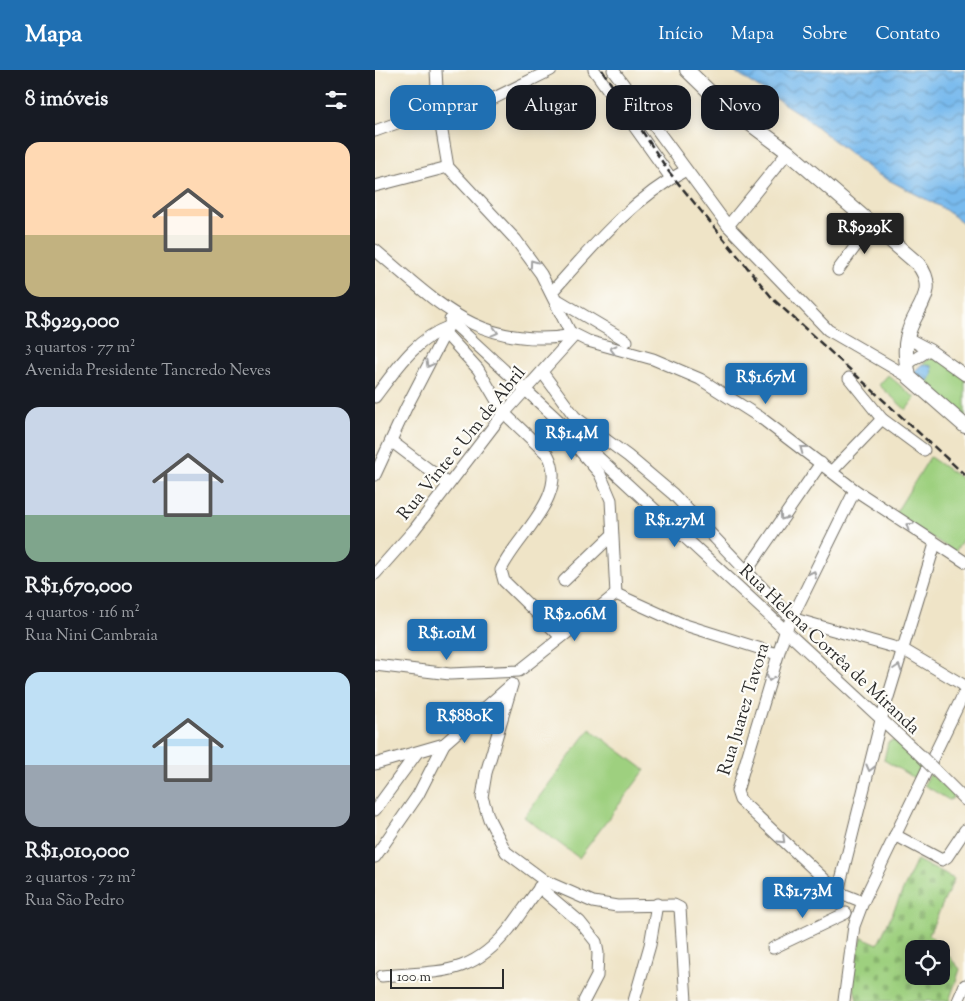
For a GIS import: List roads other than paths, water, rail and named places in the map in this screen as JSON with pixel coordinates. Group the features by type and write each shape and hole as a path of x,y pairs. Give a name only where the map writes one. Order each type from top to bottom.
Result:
{"main road":[{"path":"687,70 717,99 788,152 918,264 926,274 927,293 907,338 908,370 965,426"}],"street":[{"path":"436,70 437,85"},
{"path":"496,97 551,70"},
{"path":"594,70 671,178"},
{"path":"613,70 728,226 828,330 908,370 929,350"},
{"path":"375,131 390,126"},
{"path":"441,130 447,167 516,240 541,274 567,327 575,336 605,347 653,359 700,379 761,418 855,490 965,562"},
{"path":"728,226 788,152"},
{"path":"375,186 447,167"},
{"path":"551,295 610,227 671,178 686,170"},
{"path":"838,270 871,225"},
{"name":"Rua Helena Corrêa de Miranda","path":"375,250 448,323 527,390 785,632 920,755 965,800"},
{"path":"551,295 627,341"},
{"path":"375,397 410,353 448,323 469,324 516,336 556,339 575,336"},
{"path":"448,323 504,413 548,455 553,463 552,484 548,498 531,527 501,570 504,581 561,637"},
{"path":"375,476 448,323"},
{"name":"Rua Vinte e Um de Abril","path":"375,574 414,530 504,413 575,336"},
{"path":"907,338 929,350 965,375"},
{"path":"542,372 575,417 628,456 673,494 791,618 904,650 965,686"},
{"path":"849,378 882,418 923,450"},
{"path":"832,471 882,418"},
{"path":"571,431 573,442 600,474 612,505 616,594"},
{"path":"391,441 448,484"},
{"path":"746,572 821,463"},
{"name":"Rua Juarez Tavora","path":"855,490 785,632 737,791 739,800 838,892 863,902"},
{"path":"564,581 612,535"},
{"path":"855,926 846,913 838,892 881,720 935,544"},
{"path":"584,1001 597,976 599,953 596,942 580,922 542,884 506,852 489,819 482,797 486,773 512,685 519,672 616,594"},
{"path":"616,594 682,624 777,654"},
{"path":"375,665 450,674 519,672"},
{"path":"375,764 416,754 444,744 512,685"},
{"path":"844,1001 855,926 863,902 965,691"},
{"path":"375,857 418,795 444,744"},
{"path":"375,810 416,754"},
{"path":"895,834 942,860 947,857 965,830"},
{"path":"542,884 593,902 617,906 675,905 680,908 686,1001"},
{"path":"382,976 441,971 465,966 481,958 510,928 542,884"},
{"path":"634,1001 650,945 657,904"},
{"path":"773,948 846,913"},
{"path":"958,1001 965,985"},
{"path":"846,988 849,1001"}],"water":[{"path":"731,70 965,70 965,224 941,207 875,173 803,116 779,101 779,85 754,85"},
{"path":"922,364 932,366 933,374 929,381 921,382 914,372"}],"railway":[{"path":"602,70 669,172 774,300 965,475"}]}
